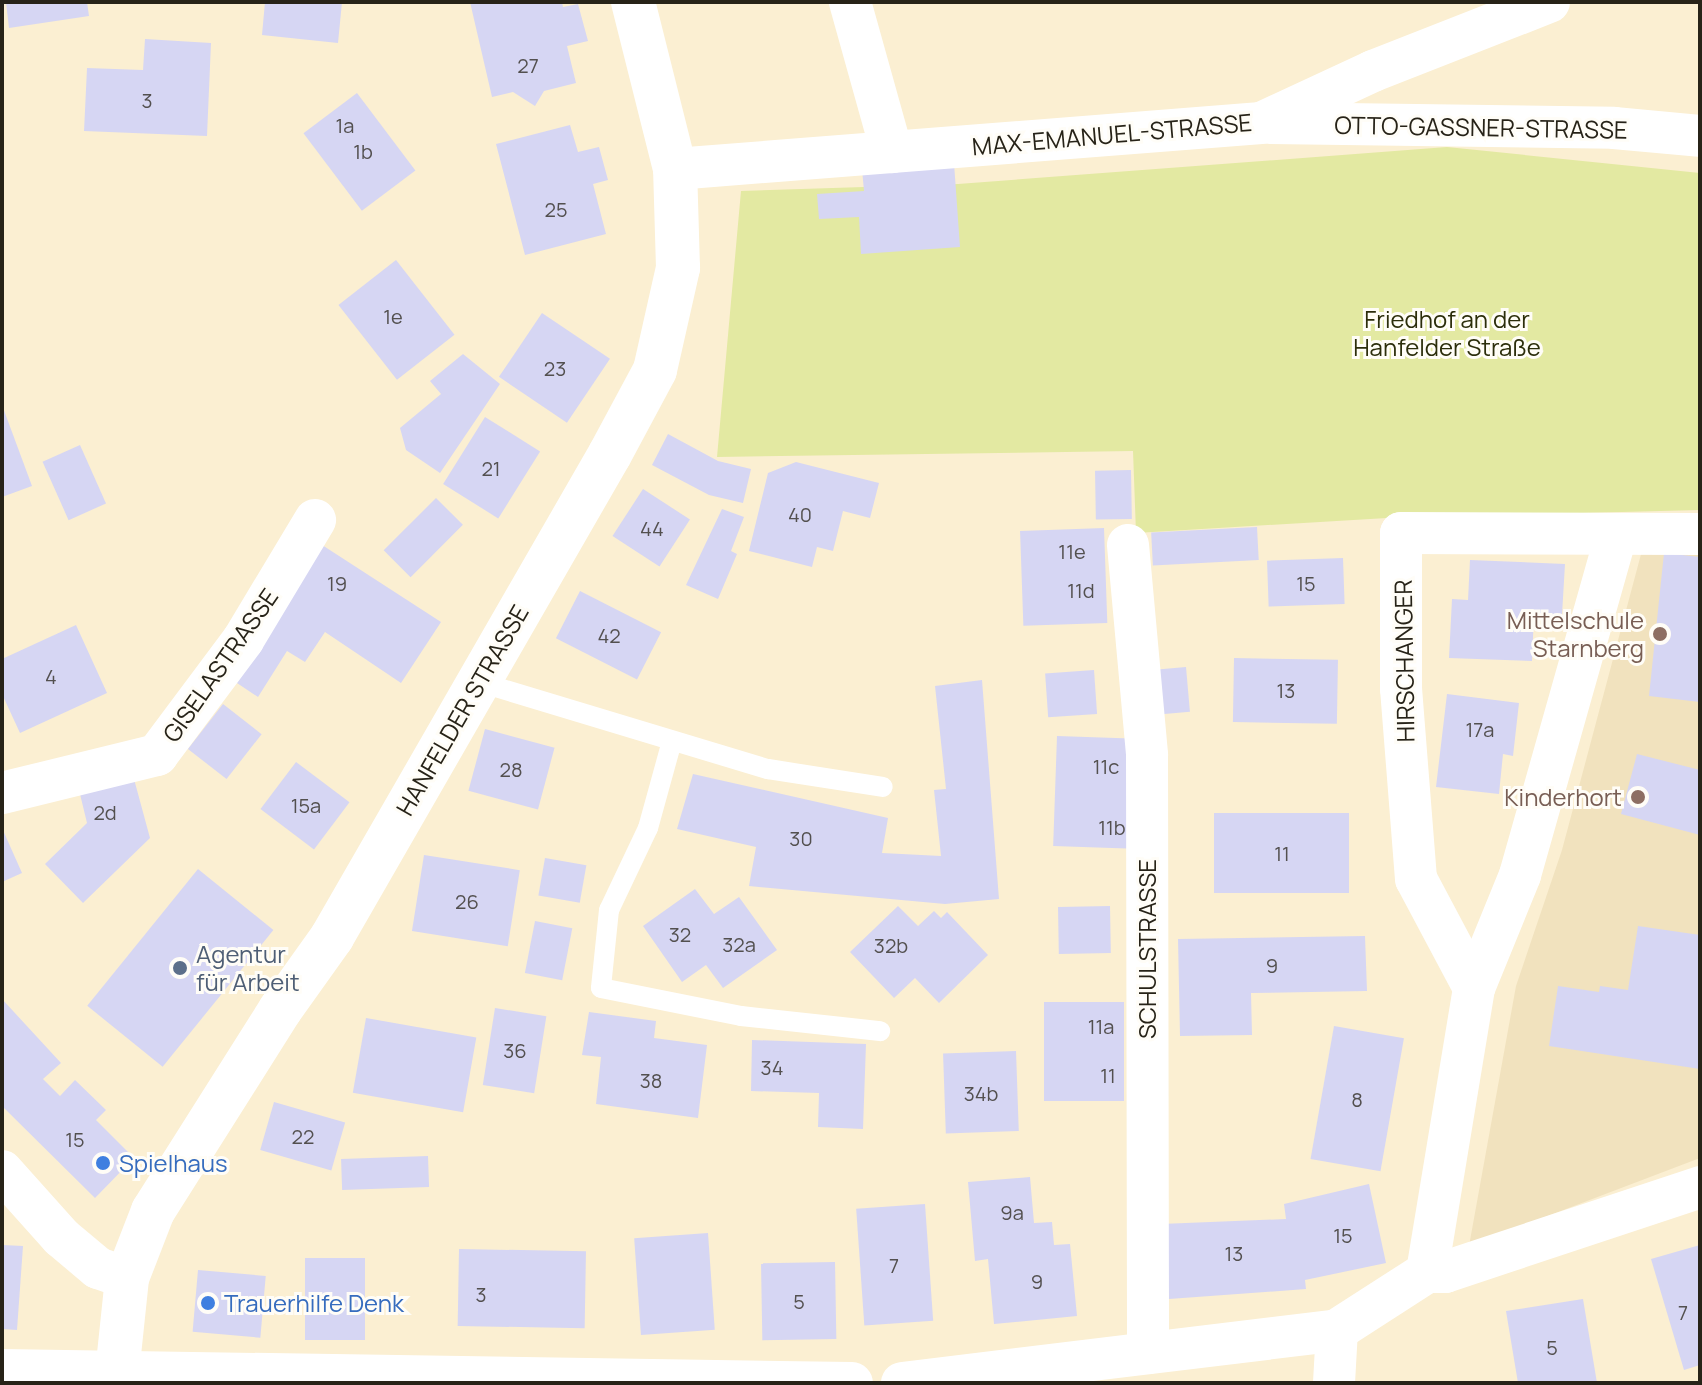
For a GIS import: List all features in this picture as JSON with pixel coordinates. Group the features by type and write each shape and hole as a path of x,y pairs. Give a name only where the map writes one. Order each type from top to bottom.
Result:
{"street":[{"name":"HANFELDER STRASSE","path":"115,1378 127,1278 153,1211 280,1010 323,950 655,370 678,268 675,169 633,2"},
{"path":"850,2 892,152"},
{"name":"MAX-EMANUEL-STRASSE","path":"675,169 1261,123 1373,71 1549,2"},
{"name":"OTTO-GASSNER-STRASSE","path":"1261,123 1614,128 1700,136"},
{"name":"GISELASTRASSE","path":"2,793 157,755 243,640 315,520"},
{"name":"HIRSCHANGER","path":"1474,988 1416,879 1401,689 1401,533 1700,534"},
{"path":"1427,1272 1474,988 1520,875 1616,535"},
{"name":"SCHULSTRASSE","path":"1128,545 1147,755 1148,1353"},
{"path":"2,1171 61,1237 98,1268 127,1278"},
{"path":"902,1383 1337,1330 1427,1272 1445,1272 1700,1187"},
{"path":"1334,1383 1337,1330"},
{"path":"2,1370 115,1378 852,1383"}],"lane":[{"path":"479,682 768,769 883,787"},
{"path":"672,741 648,828 609,910 601,988 741,1016 880,1031"}],"shaded area":[{"path":"1644,543 1700,548 1700,1158 1469,1246 1516,986 1562,850"}],"green space":[{"name":"Friedhof an der Hanfelder Straße","path":"1447,147 1700,173 1700,510 1387,518 1136,533 1133,451 717,457 741,191 958,184"}],"building":[{"path":"6,2 87,2 89,16 9,28"},
{"path":"265,2 342,2 338,43 262,35"},
{"path":"470,2 562,2 563,7 578,4 588,41 567,46 576,83 544,91 535,106 513,92 492,97"},
{"path":"145,39 211,43 207,136 84,131 87,68 143,70"},
{"path":"357,93 415,170 362,211 303,133"},
{"path":"570,125 578,152 599,147 608,180 593,184 606,234 525,255 496,144"},
{"path":"954,163 960,247 861,254 859,217 819,219 817,194 864,191 862,169"},
{"path":"396,260 454,335 397,380 338,305"},
{"path":"542,313 610,359 567,423 499,377"},
{"path":"463,354 500,384 440,473 406,450 400,428 441,394 430,381"},
{"path":"2,405 32,486 2,497"},
{"path":"485,417 540,451 498,518 443,484"},
{"path":"668,434 718,461 751,469 743,503 709,495 652,465"},
{"path":"80,445 106,503 69,520 43,462"},
{"path":"796,462 879,483 870,518 843,511 833,551 817,547 812,567 749,551 768,473"},
{"path":"1131,470 1132,519 1096,520 1095,471"},
{"path":"643,489 690,519 659,566 613,536"},
{"path":"436,498 463,525 411,577 384,550"},
{"path":"722,509 744,517 731,551 737,554 718,599 686,585"},
{"path":"1257,527 1259,560 1153,566 1151,533"},
{"path":"1104,528 1107,623 1023,626 1020,531"},
{"path":"319,543 441,622 401,683 325,632 305,662 287,651 258,697 231,679"},
{"path":"1664,553 1700,557 1700,702 1649,696"},
{"path":"1343,558 1345,604 1269,607 1267,561"},
{"path":"1470,560 1565,564 1562,615 1534,613 1532,661 1449,658 1452,599 1468,600"},
{"path":"580,591 661,632 637,680 556,638"},
{"path":"76,625 107,693 20,733 2,694 2,659"},
{"path":"1234,658 1338,660 1337,724 1233,722"},
{"path":"1186,667 1190,712 1150,715 1146,670"},
{"path":"1094,670 1097,714 1048,717 1045,673"},
{"path":"982,680 999,899 945,904 749,886 756,847 677,829 693,774 888,818 882,853 941,856 934,790 946,789 935,686"},
{"path":"1447,694 1519,703 1513,756 1503,754 1499,794 1436,787"},
{"path":"223,704 262,734 227,779 188,749"},
{"path":"485,729 555,748 538,809 468,791"},
{"path":"1057,736 1138,739 1134,849 1053,846"},
{"path":"1637,754 1700,770 1700,835 1621,814"},
{"path":"296,762 350,802 314,849 260,809"},
{"path":"134,779 150,838 83,903 45,864 87,823 80,794"},
{"path":"1214,813 1349,813 1349,893 1214,893"},
{"path":"2,828 22,873 2,882"},
{"path":"424,855 520,870 508,946 412,931"},
{"path":"545,858 586,865 580,903 538,895"},
{"name":"Agentur für Arbeit","path":"198,869 273,930 163,1067 87,1006"},
{"path":"695,889 714,914 739,897 777,950 723,988 706,965 682,982 643,926"},
{"path":"898,906 918,926 934,911 941,918 947,912 988,955 939,1003 915,978 894,998 850,952"},
{"path":"1110,906 1111,953 1059,954 1058,907"},
{"path":"535,921 572,928 562,980 525,973"},
{"path":"1638,926 1700,935 1700,1069 1549,1046 1558,986 1599,992 1600,986 1628,990"},
{"path":"1365,936 1367,991 1251,993 1252,1035 1180,1036 1178,939"},
{"path":"2,999 61,1063 43,1079 60,1096 75,1080 106,1110 96,1120 134,1158 95,1198 2,1106"},
{"path":"1044,1002 1124,1002 1124,1101 1044,1101"},
{"path":"495,1008 546,1016 534,1093 483,1085"},
{"path":"589,1012 656,1021 654,1038 707,1045 698,1118 596,1104 601,1057 582,1055"},
{"path":"366,1018 476,1037 463,1112 353,1093"},
{"path":"1334,1026 1404,1038 1380,1171 1311,1159"},
{"path":"752,1040 866,1044 863,1129 818,1127 819,1093 751,1091"},
{"path":"1016,1051 1019,1131 946,1133 943,1054"},
{"path":"274,1102 345,1122 331,1170 260,1150"},
{"path":"428,1156 429,1187 342,1190 341,1159"},
{"path":"1030,1177 1034,1223 1052,1222 1054,1245 1070,1244 1077,1316 994,1324 988,1259 975,1261 968,1182"},
{"path":"1369,1184 1386,1263 1305,1280 1306,1289 1169,1299 1161,1224 1286,1219 1284,1204"},
{"path":"925,1204 933,1321 864,1326 856,1209"},
{"path":"708,1233 715,1330 641,1335 634,1238"},
{"path":"2,1245 23,1246 17,1330 2,1329"},
{"path":"1700,1245 1700,1365 1684,1370 1651,1259"},
{"path":"459,1249 586,1251 585,1328 458,1326"},
{"path":"305,1258 365,1258 365,1340 305,1340"},
{"path":"835,1262 836,1339 762,1340 761,1263"},
{"path":"198,1270 266,1276 260,1338 193,1332"},
{"path":"1583,1299 1597,1383 1518,1383 1506,1311"}],"place":[{"name":"Mittelschule Starnberg","path":"1660,634"},
{"name":"Kinderhort","path":"1638,797"},
{"name":"Agentur für Arbeit","path":"180,968"},
{"name":"Spielhaus","path":"103,1163"},
{"name":"Trauerhilfe Denk","path":"208,1303"}]}
